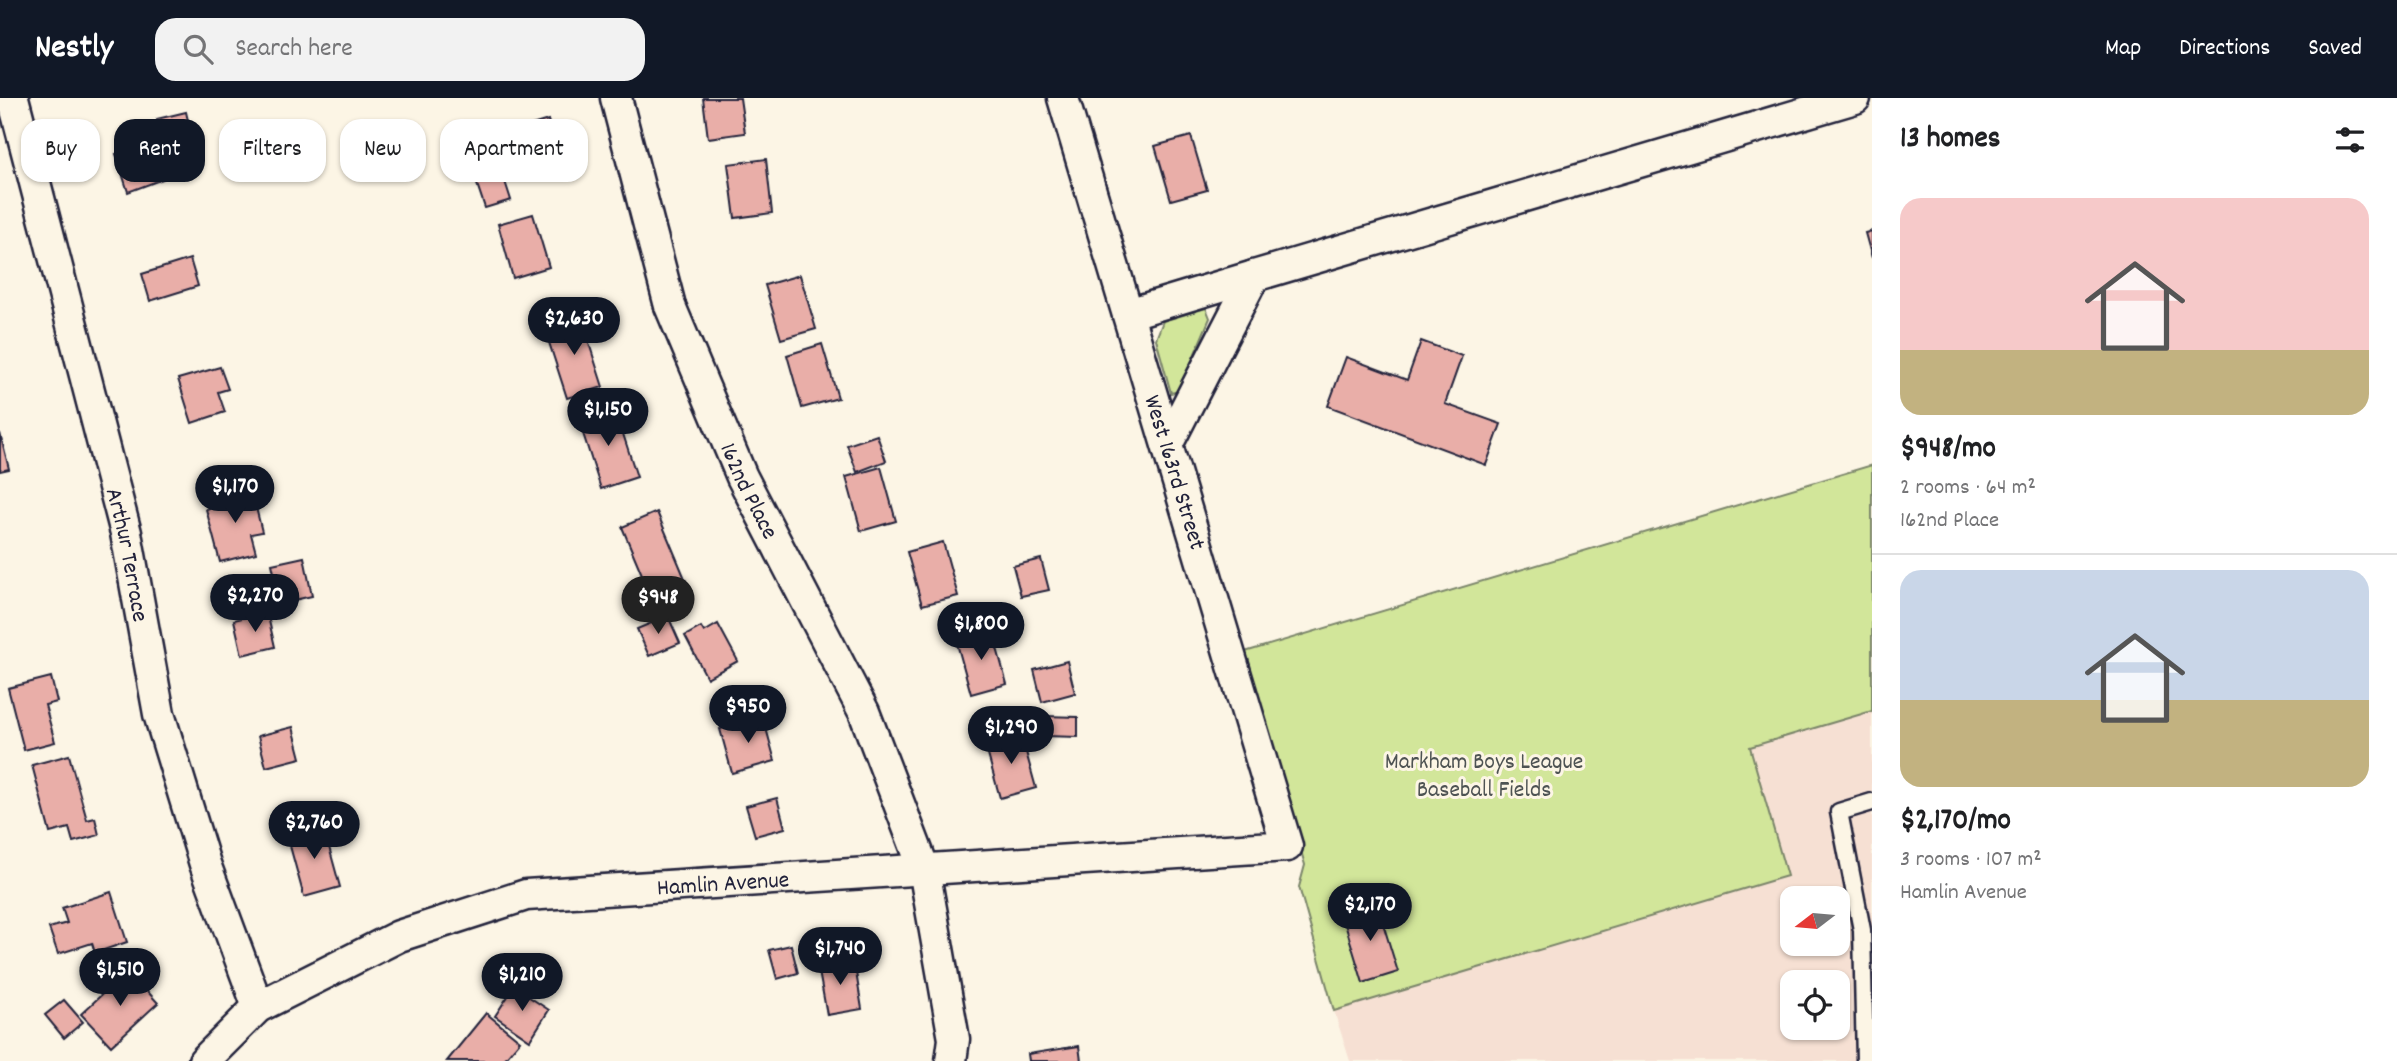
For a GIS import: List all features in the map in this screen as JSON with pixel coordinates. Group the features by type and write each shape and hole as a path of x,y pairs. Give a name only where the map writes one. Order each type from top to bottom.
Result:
{"street":[{"name":"Arthur Terrace","path":"13,98 126,533 159,715 205,864 258,1007"},
{"name":"162nd Place","path":"616,98 670,306 742,477 864,712 924,869 954,1039 951,1061"},
{"name":"West 163rd Street","path":"1063,98 1287,846"},
{"path":"1128,314 1855,98"},
{"path":"1168,443 1254,276"},
{"name":"Hamlin Avenue","path":"204,1061 258,1007 398,936 526,895 1287,846"}],"lane":[{"path":"1865,1061 1862,930 1839,812 1872,802"}],"shaded area":[{"path":"1872,711 1872,1061 1350,1061 1334,1011 1786,876 1750,747"}],"green space":[{"path":"1206,308 1210,318 1179,391 1171,393 1156,339 1163,321"},
{"name":"Markham Boys League Baseball Fields","path":"1872,465 1872,711 1750,747 1787,876 1334,1011 1299,887 1305,865 1245,652"}],"building":[{"path":"703,98 740,98 745,133 708,138"},
{"path":"186,112 188,119 157,119"},
{"path":"1191,136 1207,190 1171,200 1155,146"},
{"path":"766,159 772,213 735,218 728,164"},
{"path":"125,182 155,182 128,192"},
{"path":"476,182 505,182 511,200 485,208"},
{"path":"533,214 549,267 513,278 498,224"},
{"path":"1872,231 1872,258 1865,233"},
{"path":"190,259 198,286 150,301 142,274"},
{"path":"800,275 816,329 781,339 765,285"},
{"path":"580,315 603,387 567,398 544,327"},
{"path":"1421,341 1462,356 1445,404 1501,424 1486,465 1328,406 1346,357 1407,380"},
{"path":"822,344 838,398 802,408 787,355"},
{"path":"220,367 228,389 218,392 225,412 192,423 178,379"},
{"path":"614,406 637,477 601,489 578,418"},
{"path":"0,433 9,469 0,471"},
{"path":"877,435 886,461 857,472 847,445"},
{"path":"881,467 896,521 861,531 846,477"},
{"path":"250,483 262,532 251,534 256,553 220,562 206,509 235,501 232,487"},
{"path":"657,512 686,581 651,596 622,527"},
{"path":"943,542 958,596 922,605 907,552"},
{"path":"304,557 312,596 281,603 272,564"},
{"path":"1041,559 1049,590 1021,596 1013,566"},
{"path":"267,612 275,647 242,655 234,620"},
{"path":"668,616 680,643 649,656 637,629"},
{"path":"718,624 738,661 707,678 685,636 701,627 704,632"},
{"path":"992,630 1007,684 971,694 956,640"},
{"path":"1067,661 1075,693 1042,702 1034,670"},
{"path":"51,677 57,702 45,705 55,742 24,750 8,688"},
{"path":"1044,716 1078,717 1078,737 1044,736"},
{"path":"763,717 775,761 732,773 720,729"},
{"path":"293,727 301,758 266,767 258,736"},
{"path":"1021,734 1036,788 1000,798 985,744"},
{"path":"69,755 87,820 95,818 99,835 73,842 69,828 50,833 32,765"},
{"path":"777,798 785,828 755,836 746,806"},
{"path":"323,825 340,887 304,897 287,835"},
{"path":"111,892 127,942 95,953 92,943 58,954 49,928 67,923 62,908"},
{"path":"1377,904 1398,972 1363,983 1342,914"},
{"path":"791,945 798,973 777,979 769,950"},
{"path":"854,960 862,1009 827,1015 818,966"},
{"path":"128,970 158,1003 111,1046 81,1014"},
{"path":"514,987 549,1010 530,1040 495,1016"},
{"path":"64,1000 83,1022 64,1038 45,1015"},
{"path":"486,1013 520,1041 503,1061 447,1061"},
{"path":"1079,1046 1081,1061 1029,1061 1028,1054"}]}
